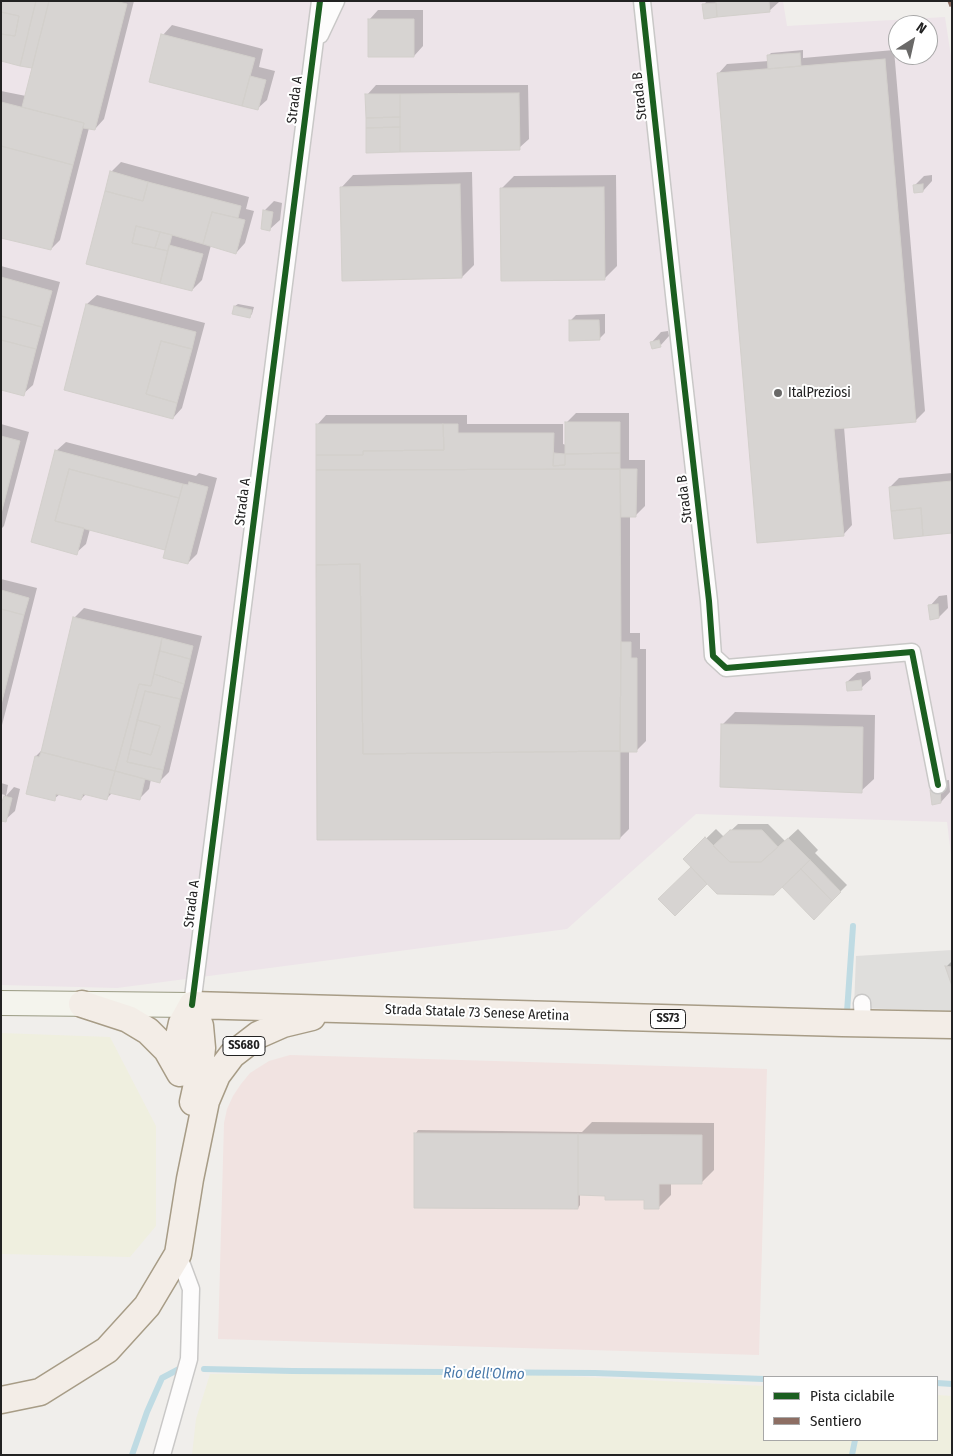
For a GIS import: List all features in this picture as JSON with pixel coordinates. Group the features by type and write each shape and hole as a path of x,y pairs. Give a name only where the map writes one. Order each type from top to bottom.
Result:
{"main road":[{"name":"Strada Statale 73 Senese Aretina","path":"1,1003 385,1011 863,1013 952,1025"},
{"name":"SS680","path":"82,1004 128,1019 148,1031 167,1050 180,1073"},
{"name":"SS680","path":"190,1118 180,1073 177,1045 182,1023 192,1006"},
{"name":"SS680","path":"190,1179 190,1118 199,1075 202,1048 200,1026 192,1006"},
{"name":"SS680","path":"1,1400 40,1392 107,1350 147,1306 178,1254 190,1179 206,1101 217,1075 232,1055 258,1035 283,1024 311,1017 385,1011"}],"street":[{"name":"Strada A","path":"192,1006 320,1"},
{"path":"314,49 336,1"},
{"name":"Strada B","path":"642,1 709,601 713,656 726,668 912,652 938,784"},
{"path":"162,1455 189,1359 191,1289 178,1254"}],"shaded area":[{"path":"1,1 783,1 787,26 888,20 888,65 938,65 938,17 945,17 952,63 952,863 947,822 696,814 567,929 117,988 1,985"},
{"path":"952,950 952,1011 854,1008 856,956"},
{"path":"290,1055 767,1069 759,1355 218,1339 224,1123 227,1109 233,1096 250,1073 269,1061"}],"green space":[{"path":"1,1033 110,1037 156,1126 156,1226 130,1257 1,1254"},
{"path":"503,1373 763,1386 763,1441 938,1441 938,1395 952,1396 952,1455 192,1455 196,1419 210,1374"}],"building":[{"path":"3,1 36,1 20,66 1,61 1,34 15,36 19,16 1,12"},
{"path":"36,1 49,1 32,68 20,66"},
{"path":"49,1 115,1 127,4 95,130 83,128 84,123 22,107"},
{"path":"716,1 769,1 770,12 717,17"},
{"path":"716,3 717,17 704,19 702,4"},
{"path":"1,12 19,16 15,36 1,34"},
{"path":"368,19 414,19 414,57 368,57"},
{"path":"161,34 255,58 242,106 149,82"},
{"path":"800,53 801,66 768,69 767,55"},
{"path":"885,59 916,422 834,429 844,536 757,543 717,73"},
{"path":"250,76 266,80 258,110 242,106"},
{"path":"519,93 520,150 400,152 400,94"},
{"path":"365,94 400,94 400,117 366,118"},
{"path":"1,102 84,123 73,165 1,146"},
{"path":"400,117 400,127 366,128 366,118"},
{"path":"400,127 400,152 366,153 366,128"},
{"path":"1,146 73,165 51,250 1,238"},
{"path":"110,171 148,182 143,201 105,191"},
{"path":"148,182 241,206 238,218 212,212 203,244 136,226 132,243 168,251 160,283 86,264 105,191 143,201"},
{"path":"460,184 462,278 342,281 340,187"},
{"path":"923,184 923,192 914,193 913,185"},
{"path":"604,187 605,280 501,281 500,188"},
{"path":"263,210 273,212 270,231 261,229"},
{"path":"212,212 245,220 236,254 203,244"},
{"path":"136,226 160,232 155,248 132,243"},
{"path":"160,232 172,235 168,251 155,248"},
{"path":"169,245 203,254 192,291 160,283"},
{"path":"1,277 52,291 42,327 1,316"},
{"path":"86,304 196,332 192,349 161,341 146,394 177,403 173,419 64,390"},
{"path":"234,306 252,310 250,318 232,314"},
{"path":"1,316 42,327 36,349 1,340"},
{"path":"569,320 599,320 600,340 569,341"},
{"path":"1,340 36,349 24,396 1,390"},
{"path":"659,340 661,347 652,349 650,342"},
{"path":"161,341 192,349 177,403 146,394"},
{"path":"565,422 620,422 620,453 565,454"},
{"path":"316,424 443,424 444,450 363,451 363,455 316,455"},
{"path":"443,424 458,424 458,433 554,433 553,466 565,465 565,454 620,453 620,469 316,470 316,455 363,455 363,451 444,450"},
{"path":"1,436 20,441 1,514"},
{"path":"55,450 183,484 179,498 69,469 55,521 84,528 77,555 31,542"},
{"path":"554,453 565,454 565,465 553,466"},
{"path":"69,469 179,498 165,550 55,521"},
{"path":"620,469 620,751 363,754 360,564 316,565 316,470"},
{"path":"620,469 637,469 636,517 621,517"},
{"path":"952,481 952,533 923,536 921,508 891,511 889,487"},
{"path":"189,482 208,487 188,564 163,558 183,484 188,485"},
{"path":"921,508 923,536 894,539 891,511"},
{"path":"360,564 363,754 620,751 620,839 317,840 316,565"},
{"path":"1,590 29,598 24,615 1,609"},
{"path":"938,604 939,618 930,620 928,605"},
{"path":"1,609 24,615 1,705"},
{"path":"73,617 162,638 151,686 139,684 115,771 41,752"},
{"path":"162,638 193,646 190,659 160,651"},
{"path":"621,642 631,642 631,658 637,658 637,752 620,752"},
{"path":"160,651 190,659 184,684 154,674"},
{"path":"154,674 184,684 180,699 145,691 127,762 163,770 160,783 115,771 139,684 151,686"},
{"path":"861,680 862,690 847,691 846,682"},
{"path":"145,691 180,699 163,770 127,762 130,749 151,755 160,726 137,720"},
{"path":"137,720 160,726 151,755 130,749"},
{"path":"721,724 863,727 862,793 720,787"},
{"path":"41,752 115,771 107,800 83,794 81,800 56,794 55,801 26,794 35,756 39,757"},
{"path":"115,771 145,779 140,800 109,793"},
{"path":"940,788 941,803 932,805 930,790"},
{"path":"4,796 12,798 6,822 1,821 1,805"},
{"path":"730,830 762,830 778,847 761,862 730,862 713,846"},
{"path":"705,837 730,862 761,862 788,838 810,860 774,895 717,894 683,859"},
{"path":"810,860 841,892 832,901 801,869"},
{"path":"691,867 707,884 675,916 658,899"},
{"path":"801,869 832,901 814,920 782,887"},
{"path":"945,966 952,967 952,986"},
{"path":"414,1133 578,1134 578,1209 414,1208"},
{"path":"578,1134 702,1135 702,1184 659,1184 659,1209 644,1209 644,1200 605,1200 605,1196 578,1195"}],"waterway":[{"path":"847,1012 853,926"},
{"name":"Rio dell'Olmo","path":"132,1455 147,1412 162,1378 179,1369"},
{"name":"Rio dell'Olmo","path":"204,1369 595,1373 763,1379"},
{"name":"Rio dell'Olmo","path":"938,1383 952,1384"},
{"path":"852,1455 855,1441"}],"marked path":[{"path":"950,1 952,6"}],"cycle path":[{"path":"192,1005 320,1"},
{"path":"642,1 709,601 713,656 726,668 912,652 938,785"}],"place":[{"name":"ItalPreziosi","path":"778,393"}]}
